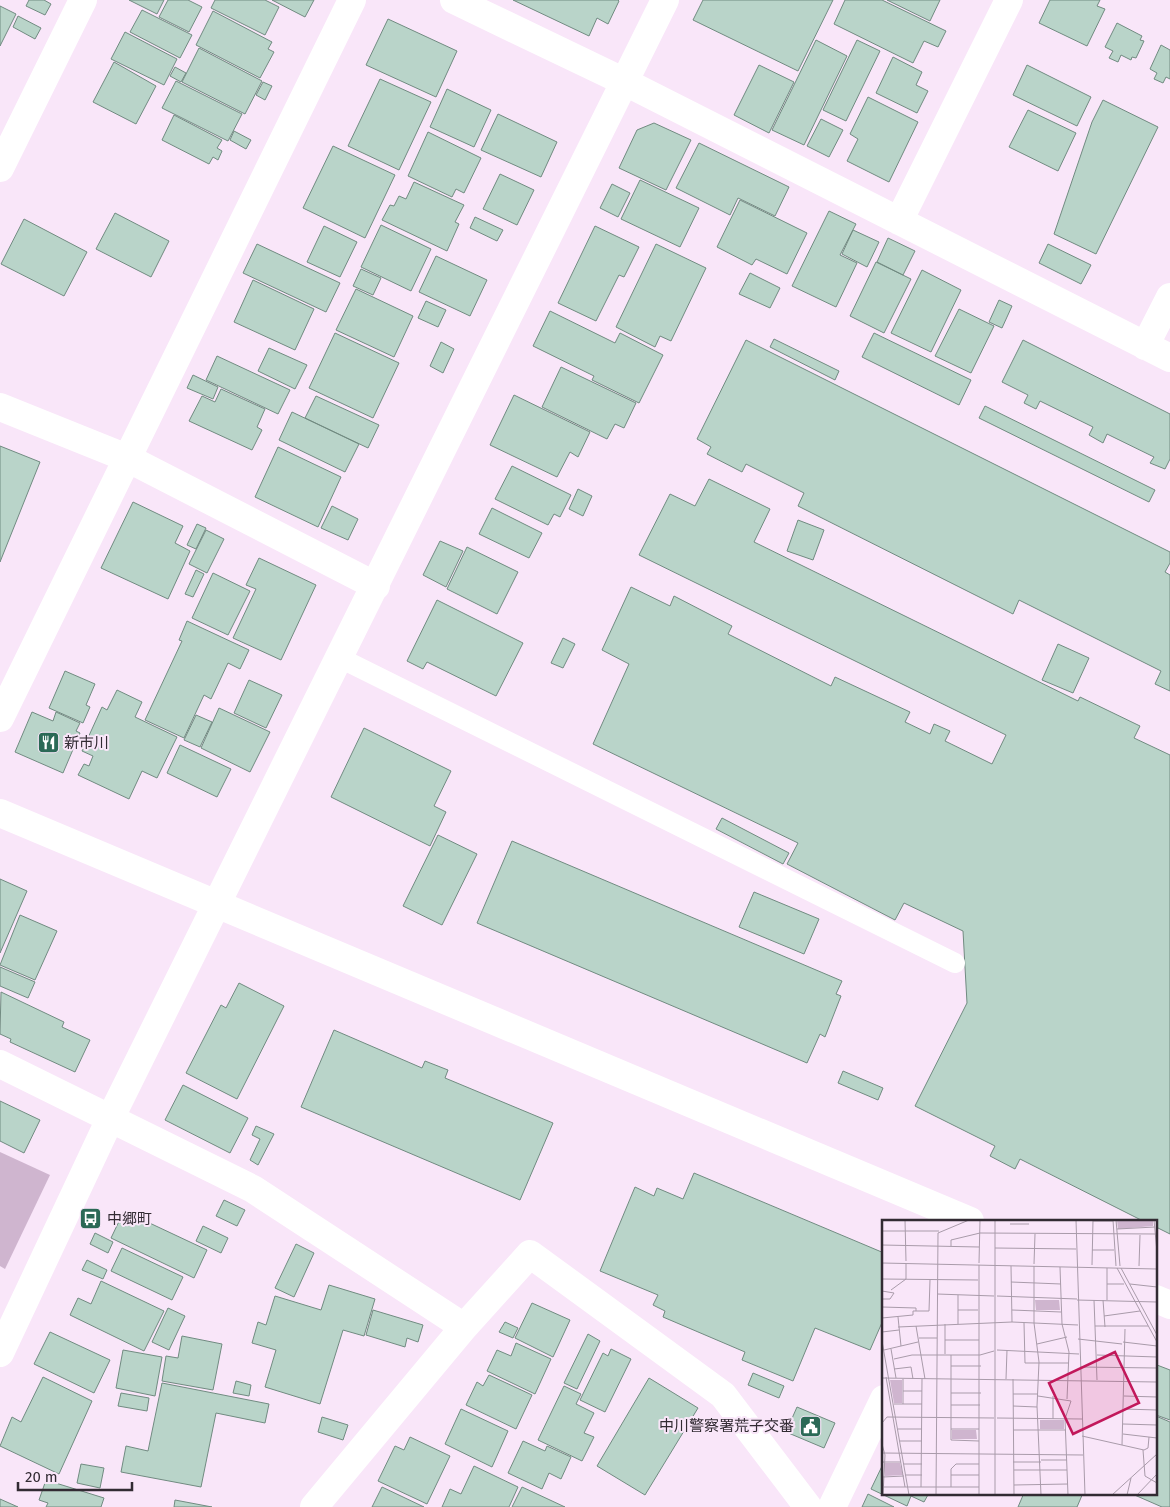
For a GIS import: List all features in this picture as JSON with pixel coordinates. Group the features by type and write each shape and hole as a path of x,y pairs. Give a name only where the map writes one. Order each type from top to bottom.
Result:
{"street":[{"path":"0,168 83,0"},
{"path":"0,718 352,0"},
{"path":"454,0 625,82 1170,358"},
{"path":"0,1353 110,1119 219,904 665,0"},
{"path":"899,221 1009,0"},
{"path":"1146,346 1170,296"},
{"path":"0,407 128,458 376,586"},
{"path":"0,813 968,1220"},
{"path":"0,1064 253,1189 464,1327"},
{"path":"314,1507 464,1327 530,1254 723,1395 808,1507"},
{"path":"1158,1300 1170,1305"},
{"path":"832,1507 882,1403"}],"lane":[{"path":"340,658 955,963"}],"shaded area":[{"path":"0,1152 50,1175 5,1269 0,1266"}],"building":[{"path":"29,0 44,0 51,4 45,15 26,6"},
{"path":"129,0 164,0 157,14"},
{"path":"168,0 188,0 202,7 189,32 159,17"},
{"path":"215,0 265,0 279,7 265,35 211,8"},
{"path":"272,0 314,0 305,17"},
{"path":"513,0 619,1 608,24 597,18 589,36"},
{"path":"703,0 833,0 798,71 693,20"},
{"path":"845,0 882,0 946,31 938,47 924,41 913,63 834,24"},
{"path":"887,0 940,0 930,21"},
{"path":"1050,0 1100,0 1097,6 1105,9 1087,46 1039,23"},
{"path":"0,6 16,14 0,46"},
{"path":"142,10 192,35 180,58 130,32"},
{"path":"213,11 272,42 268,49 274,52 260,78 196,45"},
{"path":"18,16 41,28 35,39 13,27"},
{"path":"388,19 457,51 436,97 366,65"},
{"path":"1117,23 1142,36 1140,40 1144,41 1136,58 1132,57 1131,60 1121,55 1118,62 1109,58 1113,51 1105,47"},
{"path":"125,32 177,59 164,85 111,59"},
{"path":"816,40 847,56 804,145 772,130"},
{"path":"857,40 880,51 846,121 823,110"},
{"path":"1161,45 1170,50 1170,79 1166,77 1163,83 1154,79 1157,73 1150,69"},
{"path":"199,48 262,81 245,114 182,82"},
{"path":"893,57 922,72 916,85 928,91 917,113 876,93"},
{"path":"114,62 156,86 136,124 93,102"},
{"path":"759,65 794,82 769,133 734,115"},
{"path":"1027,65 1091,97 1077,126 1013,95"},
{"path":"175,67 186,73 181,82 170,76"},
{"path":"380,79 431,102 399,170 348,146"},
{"path":"176,81 242,114 228,141 162,108"},
{"path":"263,82 272,86 265,100 256,95"},
{"path":"447,89 491,110 474,147 430,127"},
{"path":"868,97 918,122 889,182 847,161 858,139 850,134"},
{"path":"1103,100 1158,127 1096,254 1054,234 1092,122"},
{"path":"1028,110 1076,133 1058,171 1009,147"},
{"path":"498,114 557,142 541,177 481,150"},
{"path":"174,115 222,140 217,148 222,151 218,160 213,157 209,164 162,140"},
{"path":"821,119 843,130 829,157 807,146"},
{"path":"654,123 691,140 666,190 619,168 637,130"},
{"path":"234,131 251,140 246,149 230,140"},
{"path":"428,132 481,158 464,193 456,189 452,197 408,176"},
{"path":"699,143 789,187 775,216 738,198 730,215 676,188"},
{"path":"333,146 395,175 365,238 303,208"},
{"path":"500,174 534,190 517,225 483,209"},
{"path":"640,180 699,208 680,247 621,219"},
{"path":"414,182 464,205 455,222 459,224 447,251 382,220 390,205 394,206 399,196 406,199"},
{"path":"612,184 630,193 618,217 600,208"},
{"path":"740,200 807,233 787,274 756,259 752,265 717,247"},
{"path":"829,211 856,224 840,255 857,263 836,307 792,286"},
{"path":"115,213 169,241 151,277 96,249"},
{"path":"475,217 503,230 497,241 470,228"},
{"path":"24,219 87,252 64,296 1,264"},
{"path":"381,225 431,249 411,291 361,267"},
{"path":"324,226 357,242 340,277 307,262"},
{"path":"595,226 639,247 624,277 619,275 596,321 558,303"},
{"path":"853,230 879,242 867,267 842,254"},
{"path":"888,238 915,251 903,275 877,262"},
{"path":"257,244 340,283 326,312 243,273"},
{"path":"656,244 706,268 671,341 660,336 655,347 616,327"},
{"path":"1048,244 1091,265 1081,284 1039,263"},
{"path":"436,256 487,280 470,316 419,292"},
{"path":"876,262 911,279 884,333 850,316"},
{"path":"361,269 381,278 373,295 353,286"},
{"path":"922,270 961,290 931,352 891,333"},
{"path":"750,273 780,288 770,308 739,294"},
{"path":"253,280 314,309 295,350 234,322"},
{"path":"356,289 413,316 394,357 336,330"},
{"path":"999,300 1012,306 1002,328 989,322"},
{"path":"426,301 446,310 438,327 418,318"},
{"path":"959,309 994,326 971,373 935,356"},
{"path":"550,311 615,343 620,333 663,355 639,403 592,380 594,376 533,346"},
{"path":"335,333 399,363 373,418 309,388"},
{"path":"874,333 971,380 959,405 862,357"},
{"path":"774,339 839,371 835,380 770,347"},
{"path":"746,340 1170,552 1170,563 1165,572 1170,575 1170,691 1155,684 1161,671 1019,600 1013,614 798,506 804,493 746,464 742,472 707,454 711,447 697,439"},
{"path":"1023,340 1170,414 1170,459 1165,469 1150,463 1154,457 1107,434 1103,443 1089,435 1093,427 1040,401 1036,409 1024,403 1028,395 1002,382"},
{"path":"441,342 454,349 443,373 430,366"},
{"path":"269,348 307,365 295,389 258,371"},
{"path":"217,356 290,390 278,414 206,380"},
{"path":"561,367 636,403 624,428 615,424 607,439 542,407"},
{"path":"193,375 218,387 213,399 187,388"},
{"path":"221,389 265,409 257,427 262,430 252,450 189,421 202,396 215,402"},
{"path":"514,395 590,432 578,457 570,452 557,477 490,445"},
{"path":"316,396 379,425 368,448 305,418"},
{"path":"985,406 1155,490 1149,502 979,418"},
{"path":"292,412 359,444 345,472 279,440"},
{"path":"0,446 40,462 0,562"},
{"path":"278,447 341,477 318,527 255,497"},
{"path":"512,466 571,495 560,517 554,514 548,525 495,499"},
{"path":"709,479 770,509 754,542 1078,701 1080,697 1140,726 1134,738 1170,755 1170,1234 1158,1228 1158,1220 1141,1220 1020,1159 1015,1169 990,1156 995,1146 915,1106 967,1003 963,931 904,903 895,920 787,864 798,843 593,744 629,664 602,650 631,587 670,606 674,596 732,626 728,634 831,686 835,677 910,712 905,722 930,734 934,724 950,731 945,741 992,764 1006,735 639,555 670,494 695,506"},
{"path":"578,489 592,496 583,516 569,509"},
{"path":"133,502 183,526 175,543 190,551 168,599 101,568"},
{"path":"332,506 358,519 348,540 321,528"},
{"path":"492,508 542,533 529,558 479,534"},
{"path":"798,520 824,530 813,560 787,551"},
{"path":"197,524 206,528 196,549 187,545"},
{"path":"206,530 224,539 207,573 189,564"},
{"path":"440,541 463,551 446,587 423,575"},
{"path":"467,547 518,572 497,614 447,589"},
{"path":"259,558 316,585 281,660 233,638 256,589 246,585"},
{"path":"196,570 204,574 193,597 185,594"},
{"path":"213,573 250,591 228,635 192,618"},
{"path":"437,600 523,643 496,696 427,662 423,669 407,661"},
{"path":"187,621 249,650 240,669 228,663 211,699 204,695 184,738 145,720 182,641 179,640"},
{"path":"563,638 575,644 563,668 551,663"},
{"path":"1058,644 1089,658 1073,693 1042,680"},
{"path":"65,671 95,684 86,705 90,707 83,723 49,708"},
{"path":"249,680 282,695 266,728 234,713"},
{"path":"117,690 142,702 135,717 177,737 157,778 142,771 129,799 78,775 84,764 89,766 93,756 82,751 102,707 107,710"},
{"path":"219,708 270,732 250,772 201,748"},
{"path":"32,712 53,721 56,712 80,723 76,731 80,733 63,773 15,752"},
{"path":"196,715 212,722 200,747 184,740"},
{"path":"364,728 451,771 434,806 446,812 430,846 331,797"},
{"path":"180,745 231,769 217,797 167,773"},
{"path":"722,818 789,853 783,864 716,829"},
{"path":"438,835 477,854 442,925 403,906"},
{"path":"512,841 842,981 836,994 841,996 825,1037 820,1034 807,1063 477,923"},
{"path":"0,879 27,891 0,953"},
{"path":"754,892 819,919 804,954 739,927"},
{"path":"20,915 57,931 35,980 0,965"},
{"path":"0,967 35,982 28,998 0,986"},
{"path":"239,983 284,1006 237,1099 186,1073 221,1005 226,1008"},
{"path":"1,992 64,1022 62,1027 90,1040 75,1072 10,1042 11,1039 0,1034"},
{"path":"334,1030 422,1068 425,1061 448,1070 445,1078 553,1123 520,1200 301,1107"},
{"path":"843,1071 883,1088 878,1100 838,1083"},
{"path":"183,1085 248,1118 230,1153 165,1120"},
{"path":"0,1101 40,1120 24,1153 0,1141"},
{"path":"256,1126 274,1134 258,1165 250,1160 260,1139 252,1135"},
{"path":"694,1173 882,1252 882,1323 870,1350 815,1328 793,1381 742,1360 745,1352 663,1317 665,1311 653,1305 658,1295 600,1271 635,1187 654,1196 657,1188 683,1199"},
{"path":"224,1200 245,1210 237,1226 216,1216"},
{"path":"124,1211 207,1250 194,1278 111,1238"},
{"path":"203,1226 228,1238 221,1253 196,1241"},
{"path":"95,1233 113,1242 108,1253 90,1244"},
{"path":"296,1244 314,1253 294,1297 275,1288"},
{"path":"122,1248 183,1277 172,1300 111,1271"},
{"path":"87,1260 107,1270 103,1279 82,1270"},
{"path":"101,1281 164,1311 144,1351 70,1315 78,1298 91,1304"},
{"path":"329,1285 375,1299 364,1336 343,1330 320,1404 265,1387 276,1350 252,1343 258,1322 266,1325 275,1296 321,1310"},
{"path":"532,1303 570,1320 553,1357 515,1338"},
{"path":"168,1308 185,1316 169,1350 152,1342"},
{"path":"373,1310 423,1325 418,1342 407,1338 405,1347 366,1335"},
{"path":"505,1322 518,1328 513,1338 499,1332"},
{"path":"50,1332 110,1360 94,1393 34,1364"},
{"path":"588,1334 600,1341 577,1389 564,1383"},
{"path":"182,1336 222,1344 213,1390 162,1381 166,1356 178,1358"},
{"path":"516,1343 551,1359 535,1394 487,1371 497,1350 511,1356"},
{"path":"611,1349 631,1359 605,1412 580,1400 603,1353 608,1356"},
{"path":"123,1350 162,1357 155,1396 116,1388"},
{"path":"1158,1365 1170,1370 1170,1420 1158,1416"},
{"path":"753,1373 784,1386 779,1398 748,1385"},
{"path":"489,1375 532,1395 516,1429 466,1405 477,1382 483,1386"},
{"path":"43,1377 92,1401 59,1474 0,1446 12,1417 21,1422"},
{"path":"649,1378 698,1408 645,1495 597,1466"},
{"path":"236,1381 251,1385 249,1396 233,1393"},
{"path":"162,1383 269,1404 265,1423 216,1413 201,1487 121,1472 126,1446 148,1451"},
{"path":"564,1386 581,1394 576,1404 594,1413 584,1433 594,1437 582,1461 538,1440"},
{"path":"121,1393 149,1398 147,1411 118,1406"},
{"path":"797,1407 835,1423 824,1448 786,1432"},
{"path":"461,1409 508,1431 492,1467 445,1444"},
{"path":"322,1417 348,1425 343,1440 318,1432"},
{"path":"1158,1417 1170,1422 1170,1507 1162,1507 1132,1494 1158,1494"},
{"path":"410,1437 450,1456 427,1504 378,1481 395,1446 404,1450"},
{"path":"523,1441 545,1451 547,1446 571,1457 561,1479 549,1473 542,1489 508,1473"},
{"path":"81,1464 104,1468 100,1488 77,1483"},
{"path":"474,1466 518,1487 509,1507 442,1507 450,1489 461,1494"},
{"path":"882,1466 882,1494 928,1494 924,1502 911,1496 907,1506 871,1489"},
{"path":"46,1480 104,1498 101,1507 46,1507 48,1503 39,1500"},
{"path":"382,1487 424,1507 372,1507"},
{"path":"522,1487 565,1507 512,1507"},
{"path":"868,1494 894,1507 862,1507"},
{"path":"1024,1494 1083,1494 1077,1507 1018,1507"},
{"path":"0,1499 18,1507 0,1507"},
{"path":"175,1500 212,1507 174,1507"}],"place":[{"name":"新市川","path":"48,743"},
{"name":"中郷町","path":"91,1219"},
{"name":"中川警察署荒子交番","path":"810,1426"}]}
